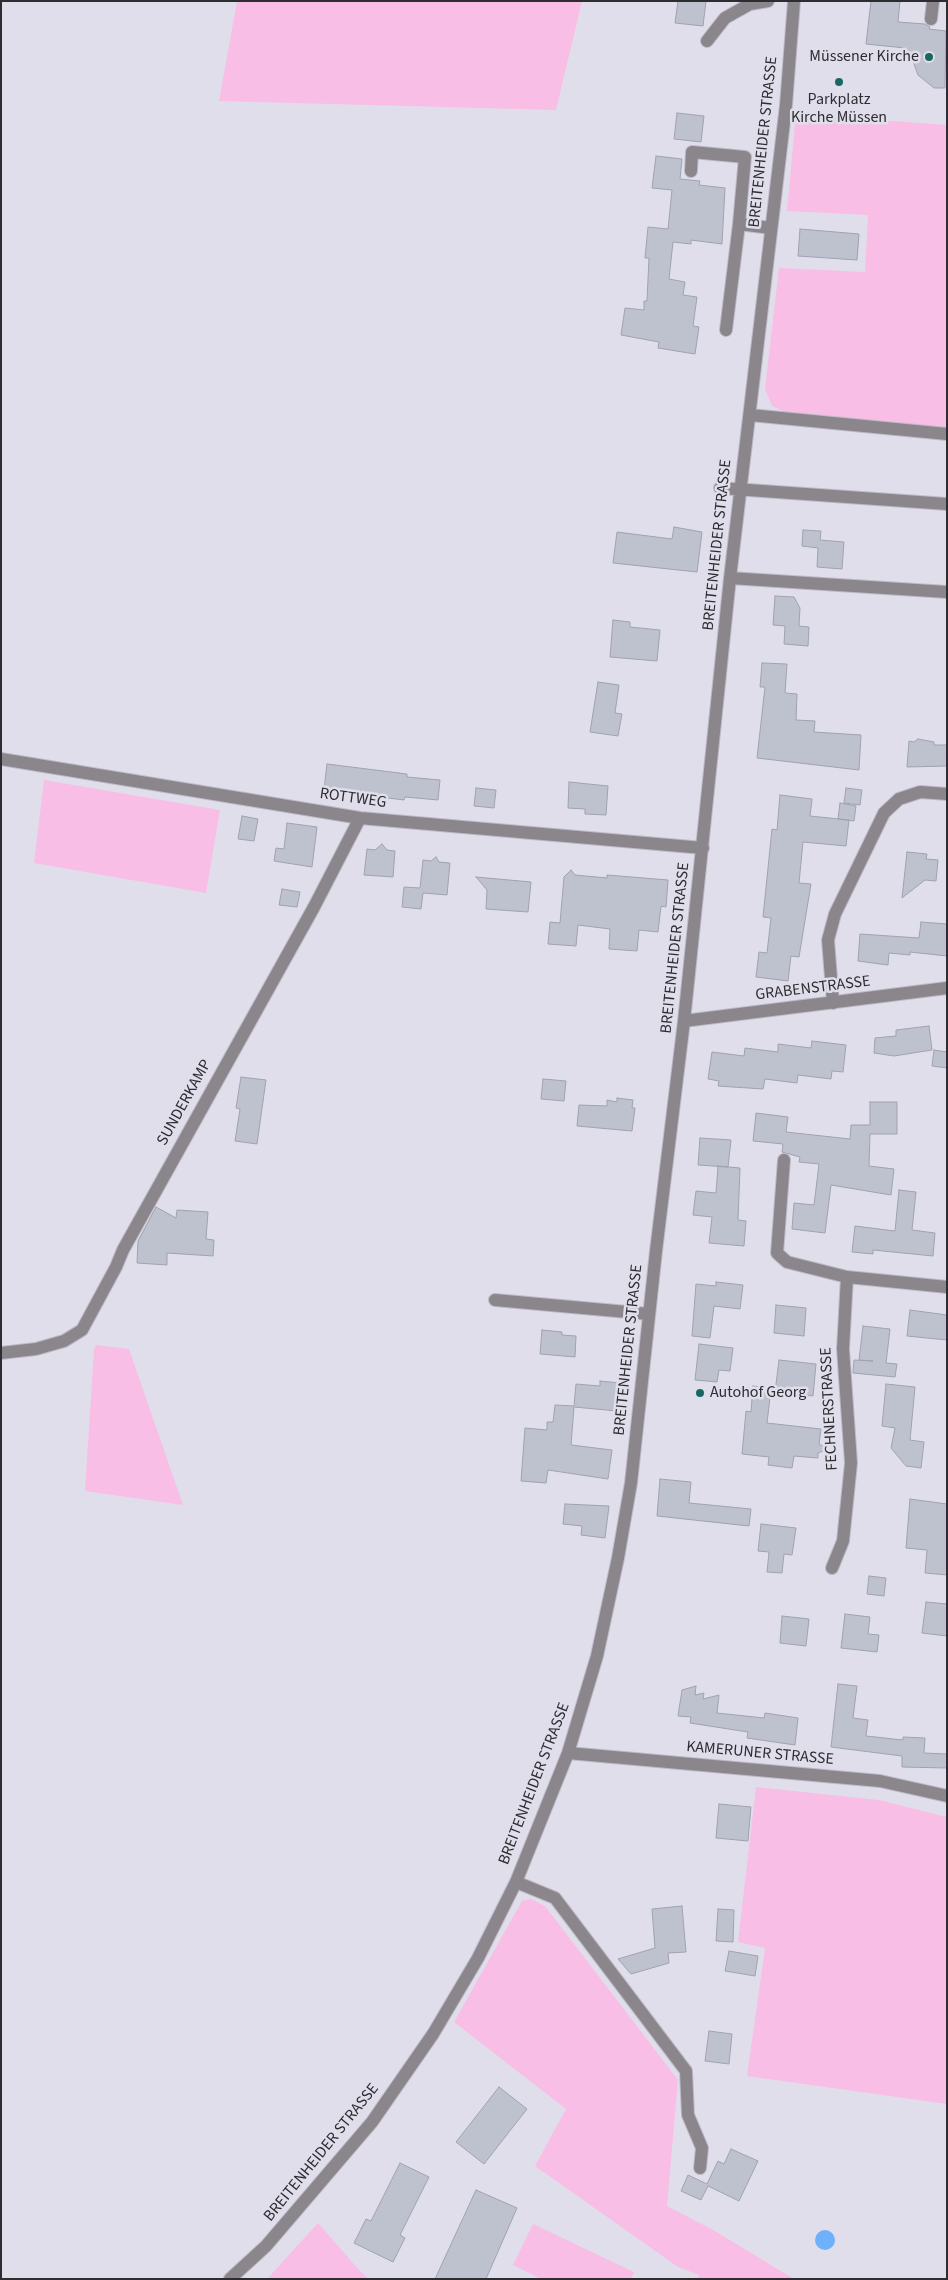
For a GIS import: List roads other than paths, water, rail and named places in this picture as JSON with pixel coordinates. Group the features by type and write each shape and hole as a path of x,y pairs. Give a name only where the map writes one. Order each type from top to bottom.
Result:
{"street":[{"path":"707,41 725,18 750,4 768,1"},
{"path":"787,1 794,2"},
{"path":"930,19 933,1"},
{"name":"BREITENHEIDER STRASSE","path":"230,2279 266,2246 372,2122 433,2034 478,1958 516,1882 568,1752 597,1656 618,1558 631,1483 703,848 730,578 786,105 794,2"},
{"path":"691,171 692,152 745,157 726,330"},
{"path":"739,224 771,228"},
{"path":"750,415 947,434"},
{"path":"720,488 947,504"},
{"path":"730,578 947,592"},
{"name":"ROTTWEG","path":"1,759 360,818 703,848"},
{"path":"834,1003 828,940 836,914 884,813 899,799 920,792 947,794"},
{"name":"SUNDERKAMP","path":"1,1353 36,1349 64,1341 82,1330 116,1267 123,1250 314,907 360,818"},
{"name":"GRABENSTRASSE","path":"684,1021 947,988"},
{"path":"784,1160 777,1253 787,1262 847,1277 947,1287"},
{"name":"FECHNERSTRASSE","path":"832,1568 843,1541 851,1463 843,1349 847,1277"},
{"path":"494,1300 649,1314"},
{"name":"KAMERUNER STRASSE","path":"568,1752 880,1782 947,1796"},
{"name":"BREITENHEIDER STRASSE","path":"516,1882 556,1898 686,2070 688,2115 702,2148 700,2168"}],"water":[{"path":"825,2230 832,2233 835,2240 832,2247 825,2250 818,2247 815,2240 818,2233"}],"place":[{"name":"Müssener Kirche","path":"929,57"},
{"name":"Parkplatz Kirche Müssen","path":"839,82"},
{"name":"Autohof Georg","path":"700,1393"}]}
